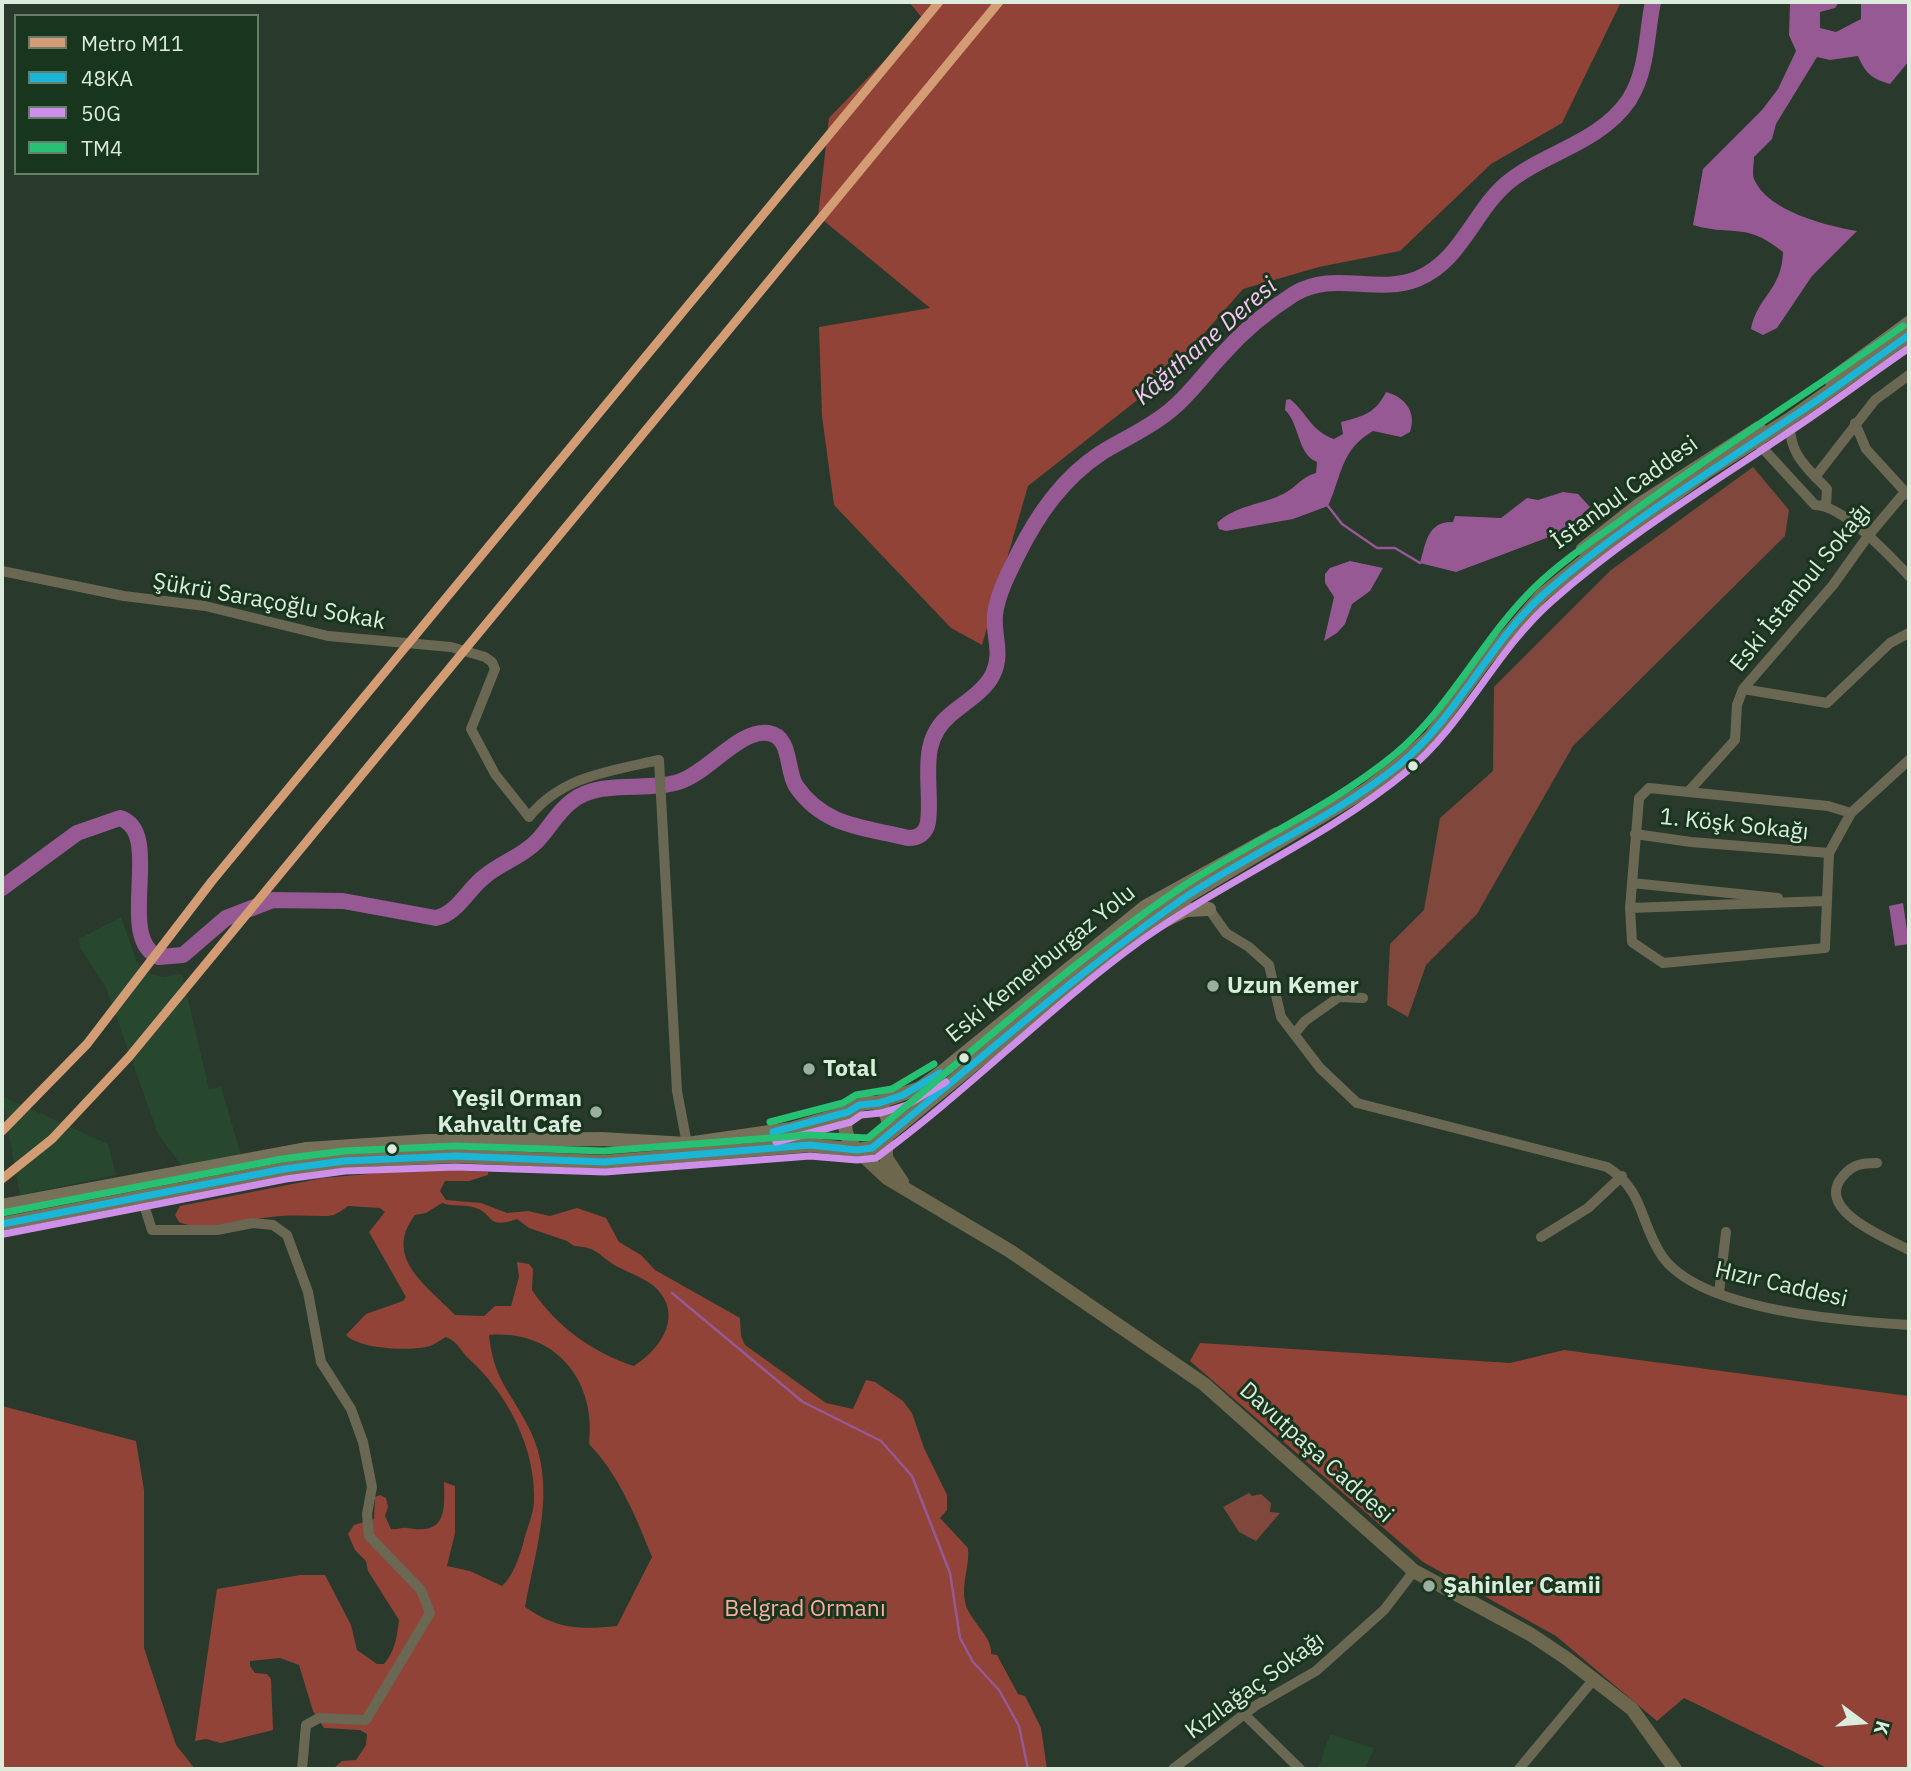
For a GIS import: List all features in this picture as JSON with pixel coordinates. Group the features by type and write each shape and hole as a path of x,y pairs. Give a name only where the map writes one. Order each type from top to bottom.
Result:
{"main road":[{"name":"İstanbul Caddesi","path":"1753,437 1909,323"},
{"name":"İstanbul Caddesi","path":"1199,884 1366,790 1401,763 1430,737 1504,637 1549,583 1639,505 1753,437 1790,419 1909,335"},
{"path":"1134,933 1168,921 1186,910 1209,909 1199,884"},
{"name":"Eski Kemerburgaz Yolu","path":"886,1140 1134,933 1199,884"},
{"name":"Eski Kemerburgaz Yolu","path":"877,1103 928,1082 995,1032 1144,907 1199,884"},
{"path":"2,1206 307,1149 427,1141 601,1139 687,1144 791,1129 848,1112 858,1104 877,1103 887,1115 889,1131 886,1140 872,1148 857,1150 810,1145 604,1162 396,1157 284,1169 2,1224"},
{"path":"848,1112 844,1121 846,1136 857,1150"}],"street":[{"path":"1815,477 1875,400 1909,375"},
{"path":"1790,419 1791,446 1798,461 1827,489 1826,505"},
{"path":"1855,423 1866,449 1907,494"},
{"path":"1753,437 1815,505 1826,505 1868,536 1909,576"},
{"name":"Eski İstanbul Sokağı","path":"1688,792 1735,740 1737,705 1743,689 1833,585 1868,536 1907,494"},
{"name":"Şükrü Saraçoğlu Sokak","path":"2,571 124,596 205,607 328,636 451,647 485,657 495,669 471,729 495,774 516,805 529,817 550,796 579,778 659,760 677,1091 687,1144"},
{"path":"1743,689 1827,703 1889,643 1909,633"},
{"path":"1851,813 1828,806 1649,788 1639,798 1635,834 1630,908 1632,942 1663,963 1825,948 1829,853 1851,813 1909,760"},
{"name":"1. Köşk Sokağı","path":"1635,834 1691,842 1829,853"},
{"path":"1632,883 1758,894 1792,901"},
{"path":"1630,908 1825,901"},
{"path":"1209,909 1226,933 1249,947 1269,965 1281,1017 1320,1068 1357,1104 1588,1161 1607,1167 1622,1176 1588,1208 1541,1237"},
{"path":"1295,1033 1305,1021 1339,997 1363,998"},
{"path":"886,1140 886,1158 907,1189"},
{"name":"Davutpaşa Caddesi","path":"857,1150 887,1178 1029,1264 1204,1384 1414,1571 1530,1634 1594,1679 1632,1709 1675,1769"},
{"path":"1877,1163 1853,1166 1840,1179 1836,1194 1839,1205 1856,1221 1909,1250"},
{"name":"Hızır Caddesi","path":"1622,1176 1630,1185 1656,1244 1681,1277 1719,1293 1815,1317 1909,1325"},
{"path":"141,1196 152,1230 217,1230 253,1223 273,1225 286,1235 307,1292 321,1362 351,1409 363,1442 372,1486 367,1514 369,1535 416,1584 430,1613 366,1720 320,1718 306,1726 302,1769"},
{"path":"1719,1293 1726,1232"},
{"name":"Kızılağaç Sokağı","path":"1173,1769 1244,1714 1316,1671 1384,1610 1414,1571"},
{"path":"1519,1769 1594,1679"},
{"path":"1244,1714 1300,1769"}],"shaded area":[{"path":"1790,2 1839,2 1835,8 1820,12 1820,28 1836,32 1861,19 1861,2 1909,2 1909,61 1890,84 1870,74 1858,56 1830,60 1817,57 1776,124 1772,139 1754,157 1754,179 1771,200 1815,221 1857,231 1812,276 1777,328 1763,335 1751,329 1758,309 1778,276 1783,252 1770,242 1749,233 1693,225 1703,169 1762,110 1778,89 1796,51 1789,35"},
{"path":"1386,392 1408,406 1412,418 1410,432 1401,437 1373,431 1362,438 1343,464 1328,506 1293,519 1226,531 1219,529 1217,523 1232,512 1275,498 1316,473 1317,462 1310,458 1302,446 1294,423 1285,410 1286,400 1290,399 1296,404 1314,427 1334,439 1343,434 1341,422 1373,410"},
{"path":"1753,467 1789,510 1785,536 1573,746 1477,914 1426,965 1408,1017 1387,1005 1390,944 1424,910 1440,818 1493,771 1494,687 1611,570"},
{"path":"1563,492 1578,494 1590,507 1565,531 1456,572 1420,563 1429,534 1438,525 1453,522 1455,516 1501,518 1527,498 1538,500"},
{"path":"1350,561 1383,568 1370,591 1352,604 1345,624 1324,641 1334,597 1325,583 1325,574 1330,568"},
{"path":"1903,903 1909,944 1895,946 1889,906"},
{"path":"121,917 136,960 147,973 163,977 182,974 209,1089 221,1087 242,1158 186,1171 158,1134 106,988 80,947 79,939"},
{"path":"2,1096 108,1144 116,1175 20,1195"},
{"path":"1249,1493 1252,1496 1261,1494 1271,1503 1270,1512 1280,1513 1256,1541 1239,1532 1223,1507"},
{"path":"1330,1734 1374,1748 1365,1769 1318,1769"}],"green space":[{"path":"909,2 1621,2 1562,123 1491,164 1400,251 1319,267 1243,289 1164,379 1028,486 982,645 951,628 834,505 822,416 819,327 930,308 818,216 829,118 924,20"},
{"name":"Belgrad Ormanı","path":"424,1169 488,1172 488,1175 469,1181 445,1181 440,1191 446,1200 481,1203 507,1213 528,1211 550,1216 577,1208 606,1218 619,1242 641,1255 655,1270 740,1318 741,1336 745,1345 826,1403 853,1409 866,1380 875,1382 903,1401 912,1413 924,1448 947,1495 947,1510 940,1518 968,1548 964,1588 967,1609 985,1635 991,1647 991,1654 997,1655 1018,1694 1025,1696 1041,1728 1047,1769 333,1769 342,1761 356,1760 366,1745 367,1734 360,1730 324,1728 313,1711 299,1665 280,1658 250,1661 255,1673 267,1674 271,1679 273,1730 221,1743 206,1739 195,1741 217,1589 300,1575 325,1575 351,1625 357,1650 377,1664 384,1664 393,1649 399,1620 368,1571 366,1561 355,1550 348,1534 354,1525 374,1519 375,1497 380,1495 386,1498 388,1507 385,1516 391,1529 429,1528 436,1525 443,1512 444,1482 455,1486 455,1533 447,1566 470,1571 502,1586 517,1561 532,1512 534,1502 530,1462 517,1424 496,1389 456,1344 446,1337 426,1347 384,1348 352,1340 346,1335 366,1314 403,1301 406,1297 369,1232 385,1212 380,1208 348,1206 328,1216 281,1216 201,1226 179,1222 175,1215 180,1206 323,1178","holes":["442,1203 476,1208 495,1222 517,1219 529,1228 574,1246 593,1250 616,1266 649,1283 658,1290 668,1311 668,1322 659,1342 634,1366 604,1354 577,1337 552,1315 532,1290 533,1269 529,1264 517,1262 519,1277 511,1306 495,1306 484,1316 455,1315 412,1270 404,1245 406,1230 415,1215 426,1213","489,1335 513,1335 552,1350 567,1364 578,1380 590,1421 589,1444 618,1483 652,1557 617,1626 580,1628 558,1624 525,1607 542,1516 542,1472 538,1450 529,1428 499,1375"]},
{"path":"1200,1343 1510,1363 1564,1350 1909,1396 1909,1769 1829,1769 1684,1698 1657,1721 1556,1636 1423,1562 1190,1361"},
{"path":"2,1406 136,1441 144,1490 144,1648 176,1745 195,1769 2,1769"}],"waterway":[{"name":"Kâğıthane Deresi","path":"2,888 77,833 120,818 133,827 139,843 140,930 146,946 159,957 183,955 226,918 273,900 343,901 436,918 450,912 490,872 531,847 557,815 584,794 611,788 654,786 681,781 735,744 757,734 768,733 781,740 796,786 819,810 832,818 861,828 908,838 919,836 926,829 928,822 928,765 933,738 939,726 980,691 993,674 998,652 995,615 1001,592 1034,525 1063,485 1101,453 1164,416 1246,330 1294,294 1324,284 1402,283 1417,279 1445,261 1506,184 1587,137 1617,115 1629,100 1640,77 1653,2"},
{"path":"1328,506 1342,524 1377,548 1395,548 1420,563"},
{"path":"672,1293 803,1402 881,1441 912,1476 950,1573 960,1638 973,1662 999,1690 1019,1726 1028,1769"}],"metro line":[{"name":"M11","path":"2,1131 87,1044 212,881 939,2"},
{"name":"M11","path":"2,1179 52,1139 129,1057 999,2"}],"transit line":[{"name":"TM4","path":"2,1213 282,1159 344,1151 455,1146 604,1151 809,1135 868,1138 1060,978 1139,917 1206,872 1342,792 1394,755 1432,717 1515,608 1570,557 1903,326"},
{"name":"48KA","path":"2,1224 284,1169 344,1161 455,1156 604,1162 810,1145 857,1150 872,1148 1065,988 1144,927 1211,881 1347,802 1399,765 1439,725 1506,634 1545,593 1603,546 1664,502 1819,399 1909,335"},
{"name":"50G","path":"4,1234 286,1179 345,1171 455,1167 605,1172 810,1156 857,1160 876,1158 944,1105 1075,992 1143,939 1175,917 1343,818 1406,772 1446,732 1513,642 1552,601 1610,554 1671,510 1810,418 1909,348"},
{"name":"TM4","path":"770,1122 843,1103 856,1095 892,1089 934,1064"},
{"name":"48KA","path":"773,1132 848,1112 859,1105 879,1103 903,1095 940,1073"},
{"name":"50G","path":"776,1142 851,1122 861,1115 881,1113 907,1105 946,1082"}],"place":[{"name":"Uzun Kemer","path":"1213,986"},
{"name":"Total","path":"809,1069"},
{"name":"Yeşil Orman Kahvaltı Cafe","path":"596,1112"},
{"name":"Şahinler Camii","path":"1429,1586"}]}
